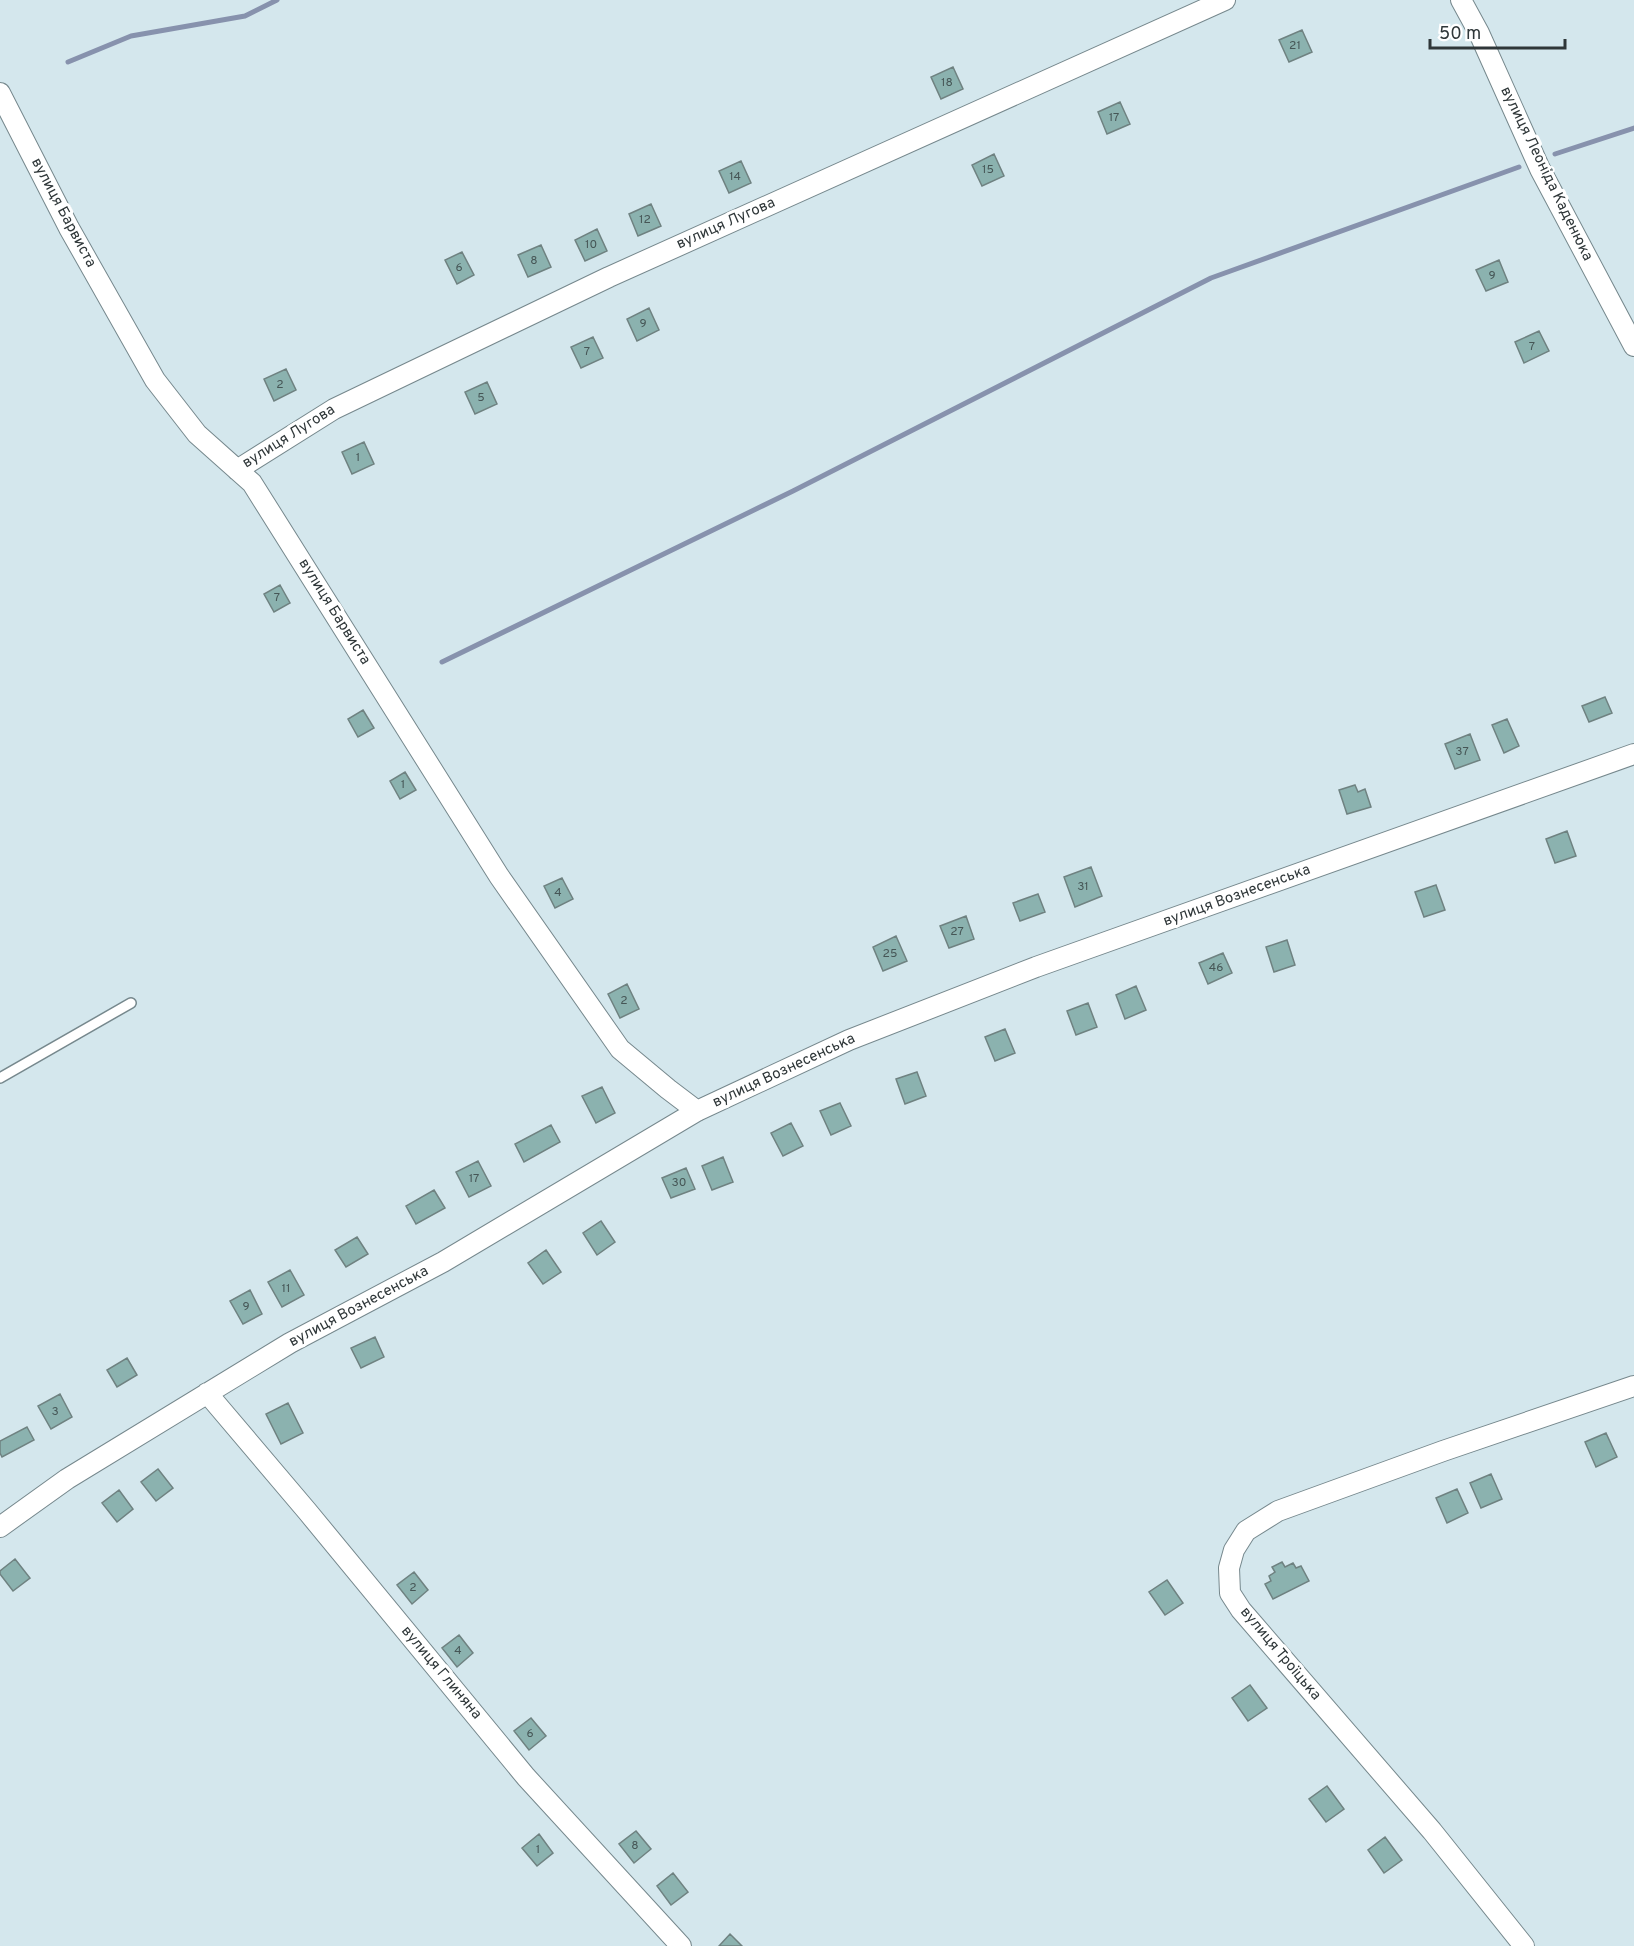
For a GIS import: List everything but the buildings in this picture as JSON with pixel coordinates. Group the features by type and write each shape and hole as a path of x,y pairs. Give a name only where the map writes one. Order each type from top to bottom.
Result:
{"street":[{"name":"вулиця Лугова","path":"237,470 334,409 609,277 1225,0"},
{"name":"вулиця Леоніда Каденюка","path":"1461,0 1479,33 1540,169 1634,346"},
{"name":"вулиця Барвиста","path":"0,93 69,228 155,380 197,434 252,483 499,876 620,1049 697,1110"},
{"name":"вулиця Вознесенська","path":"0,1527 67,1479 207,1393 291,1344 443,1262 697,1110 849,1040 1036,967 1634,754"},
{"name":"вулиця Троїцька","path":"1524,1946 1432,1831 1241,1610 1230,1593 1229,1568 1234,1550 1246,1531 1278,1510 1634,1386"},
{"name":"вулиця Глиняна","path":"207,1393 315,1520 526,1777 681,1946"}],"lane":[{"path":"0,1078 131,1003"}],"waterway":[{"path":"68,62 131,36 245,16 277,0"},
{"path":"1555,154 1634,128"},
{"path":"442,662 793,491 1211,278 1519,167"}]}
